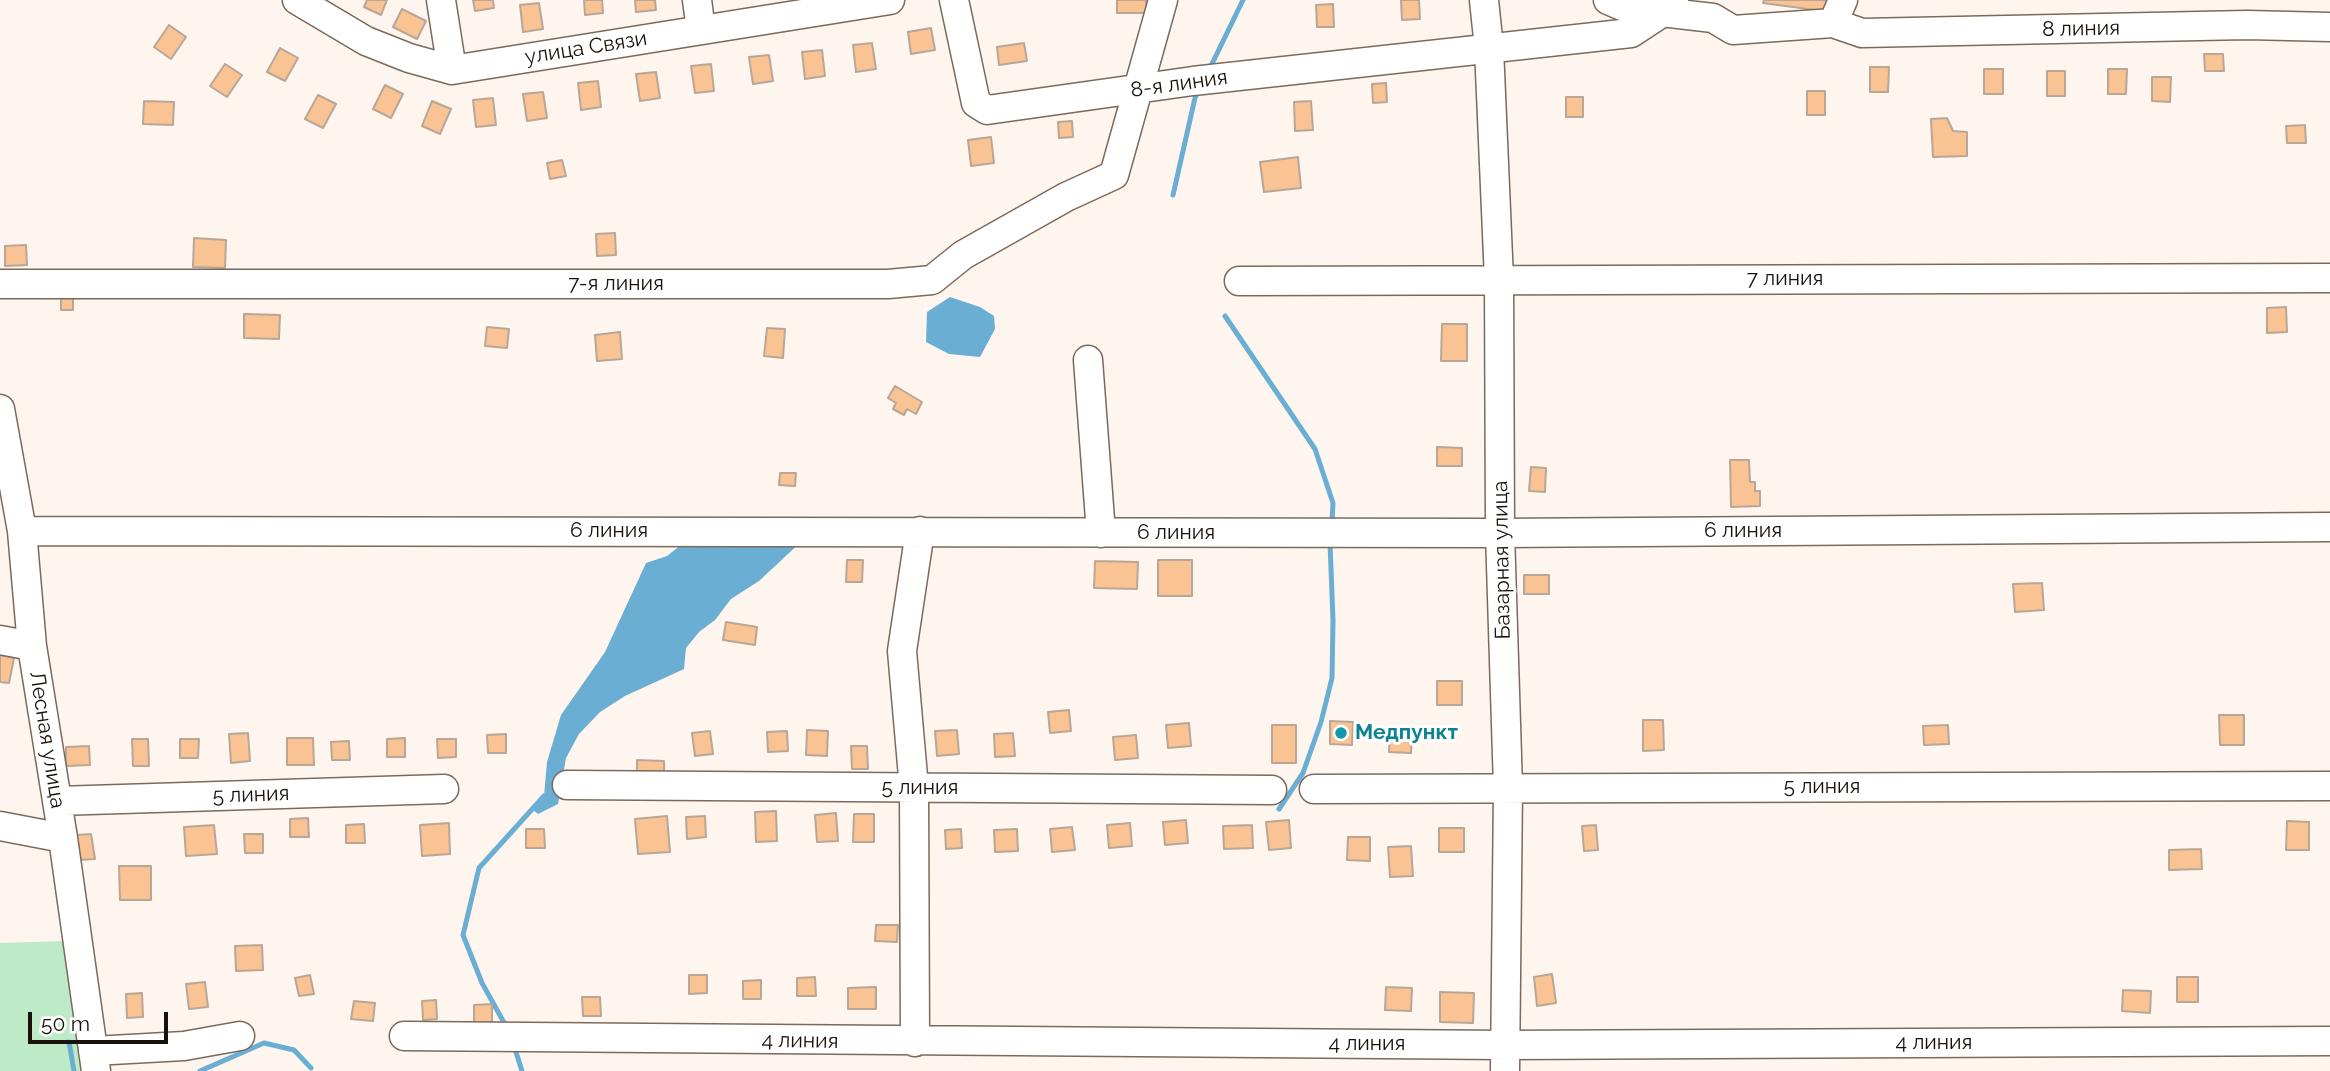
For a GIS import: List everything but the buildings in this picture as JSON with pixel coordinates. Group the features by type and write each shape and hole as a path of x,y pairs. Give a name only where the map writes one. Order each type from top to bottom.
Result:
{"street":[{"name":"улица Связи","path":"297,0 366,41 409,58 452,69 890,0"},
{"path":"441,0 452,69"},
{"path":"697,0 701,30"},
{"name":"8-я линия","path":"954,0 976,103 987,110 1201,80 1631,33 1668,6"},
{"name":"7-я линия","path":"0,284 888,284 932,280 963,255 1066,198 1114,175 1140,90 1163,0"},
{"name":"Базарная улица","path":"1484,0 1489,48 1499,280 1500,533 1508,788 1505,1058"},
{"path":"1608,0 1627,8 1668,6 1713,18 1733,30 1838,12"},
{"name":"8 линия","path":"1838,12 1862,33 2247,25 2330,27"},
{"name":"7 линия","path":"1239,281 2330,278"},
{"path":"1088,360 1101,533"},
{"name":"Лесная улица","path":"0,409 5,466 22,531 32,646 63,838 94,1061"},
{"name":"6 линия","path":"22,531 1500,533 2330,527"},
{"path":"915,1042 914,788 902,651 920,531"},
{"path":"0,640 32,646"},
{"name":"5 линия","path":"567,785 1272,790"},
{"name":"5 линия","path":"1314,789 2330,786"},
{"name":"5 линия","path":"57,801 444,789"},
{"path":"0,826 63,838"},
{"path":"94,1061 240,1036"},
{"name":"4 линия","path":"404,1036 915,1042 1505,1058 2330,1041"}],"green space":[{"path":"64,941 84,1071 0,1071 0,943"}],"water":[{"path":"950,297 980,307 994,316 995,329 980,357 949,354 926,342 927,312"},
{"path":"696,533 803,540 759,581 731,599 715,620 699,632 686,648 684,669 625,696 600,712 579,734 566,758 558,804 538,814 532,809 544,796 547,762 561,715 605,652 646,563 667,556"}],"waterway":[{"path":"1209,70 1243,0"},
{"path":"1173,195 1199,90"},
{"path":"1225,316 1315,449 1333,503 1332,522"},
{"path":"1279,809 1303,773 1321,722 1332,678 1330,543"},
{"path":"507,1028 482,983 463,935 479,868 544,796"},
{"path":"69,1042 74,1071"},
{"path":"200,1071 264,1043 294,1050 311,1068"},
{"path":"515,1049 522,1071"}],"place":[{"name":"Медпункт","path":"1341,733"}]}
